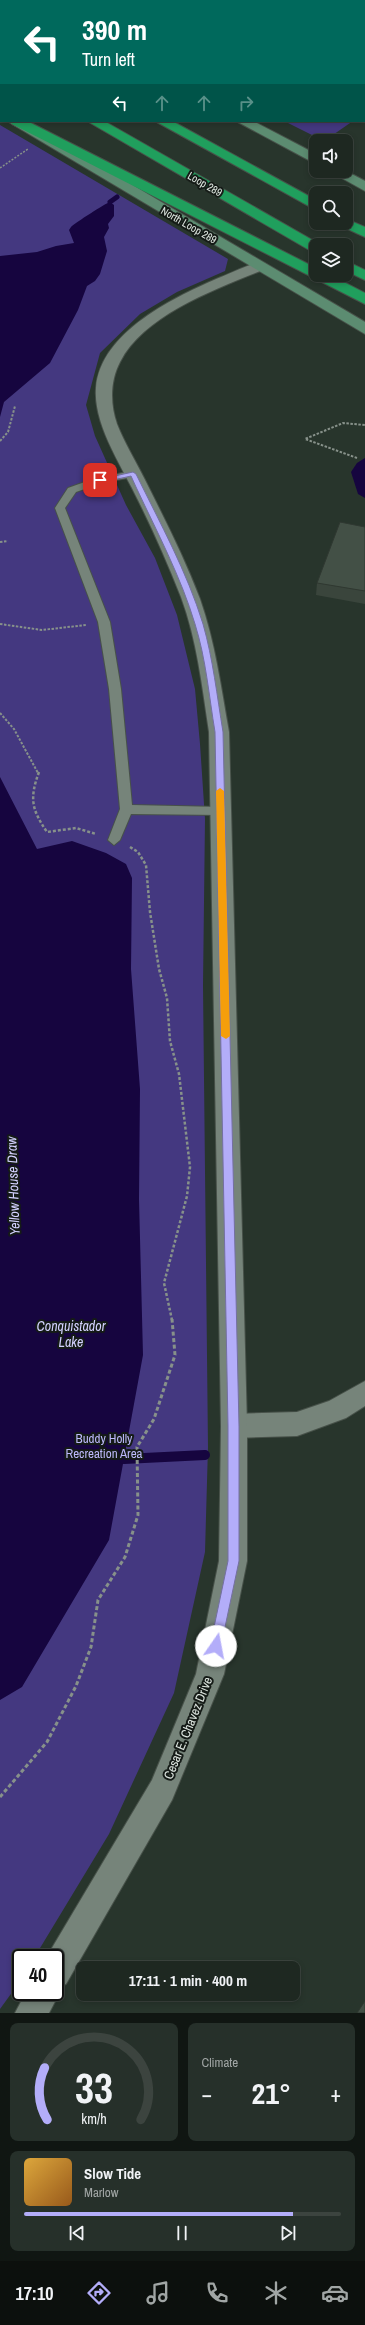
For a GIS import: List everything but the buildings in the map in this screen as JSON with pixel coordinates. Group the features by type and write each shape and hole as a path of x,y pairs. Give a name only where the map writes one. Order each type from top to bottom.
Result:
{"highway":[{"path":"19,122 309,270"},
{"name":"Loop 289","path":"96,122 309,244"},
{"path":"164,122 309,202"},
{"path":"175,122 212,149"},
{"path":"353,227 365,233"},
{"path":"353,269 365,276"},
{"path":"332,282 365,299"}],"main road":[{"name":"North Loop 289","path":"16,122 365,329"},
{"path":"246,122 309,156"},
{"path":"349,178 365,187"}],"street":[{"name":"Cesar E. Chavez Drive","path":"64,1958 162,1790 210,1674 233,1561 234,1426 219,732 210,673 199,625 184,582 109,424 104,403 104,385 114,362 135,333 172,305 260,266"},
{"path":"234,1426 297,1424 338,1410 365,1392"},
{"path":"30,2013 38,2001"}],"lane":[{"path":"114,840 126,810 115,689 104,622 60,508 72,490 100,480 133,474"},
{"path":"126,810 221,811"}],"path":[{"path":"0,168 43,138"},
{"path":"0,441 8,432 15,406"},
{"path":"357,458 305,439 343,423 365,426"},
{"path":"0,542 8,541"},
{"path":"0,624 11,623 35,630 63,630 104,622"},
{"path":"0,713 14,729 39,772 34,785 34,812 47,832 76,828 114,840 138,852 146,865 155,946 167,998 170,1041 179,1074 185,1114 190,1167 186,1196 164,1283 171,1308 175,1355 154,1419 137,1447 138,1515 125,1557 98,1600 91,1647 76,1686 47,1742 0,1797"}],"green space":[{"path":"286,122 352,122 334,134 310,134"},
{"name":"Buddy Holly Recreation Area","path":"0,125 228,259 225,271 177,292 140,314 100,353 86,405 95,436 126,505 155,558 177,615 195,689 205,819 203,985 208,1447 205,1552 174,1693 109,1834 39,1949 12,1949 12,1992 0,2009"}],"water":[{"path":"110,202 114,205 114,216 108,224 109,228 104,237 107,251 100,274 95,281 87,286 78,310 50,363 4,402 0,417 0,256 37,252 56,246 74,243 69,230 71,227 90,213"},
{"path":"365,458 365,498 358,494 351,472 357,463"},
{"name":"Conquistador Lake","path":"0,777 37,849 72,841 106,853 126,864 132,878 131,969 140,1089 139,1199 143,1355 109,1540 22,1687 0,1700"}],"waterway":[{"name":"Yellow House Draw","path":"110,202 117,197"},
{"path":"124,1459 205,1455"}],"slow traffic":[{"path":"220,791 226,1036"}],"route":[{"path":"100,480 133,474 184,582 199,625 210,673 219,732 234,1426 233,1561 216,1646"}]}
